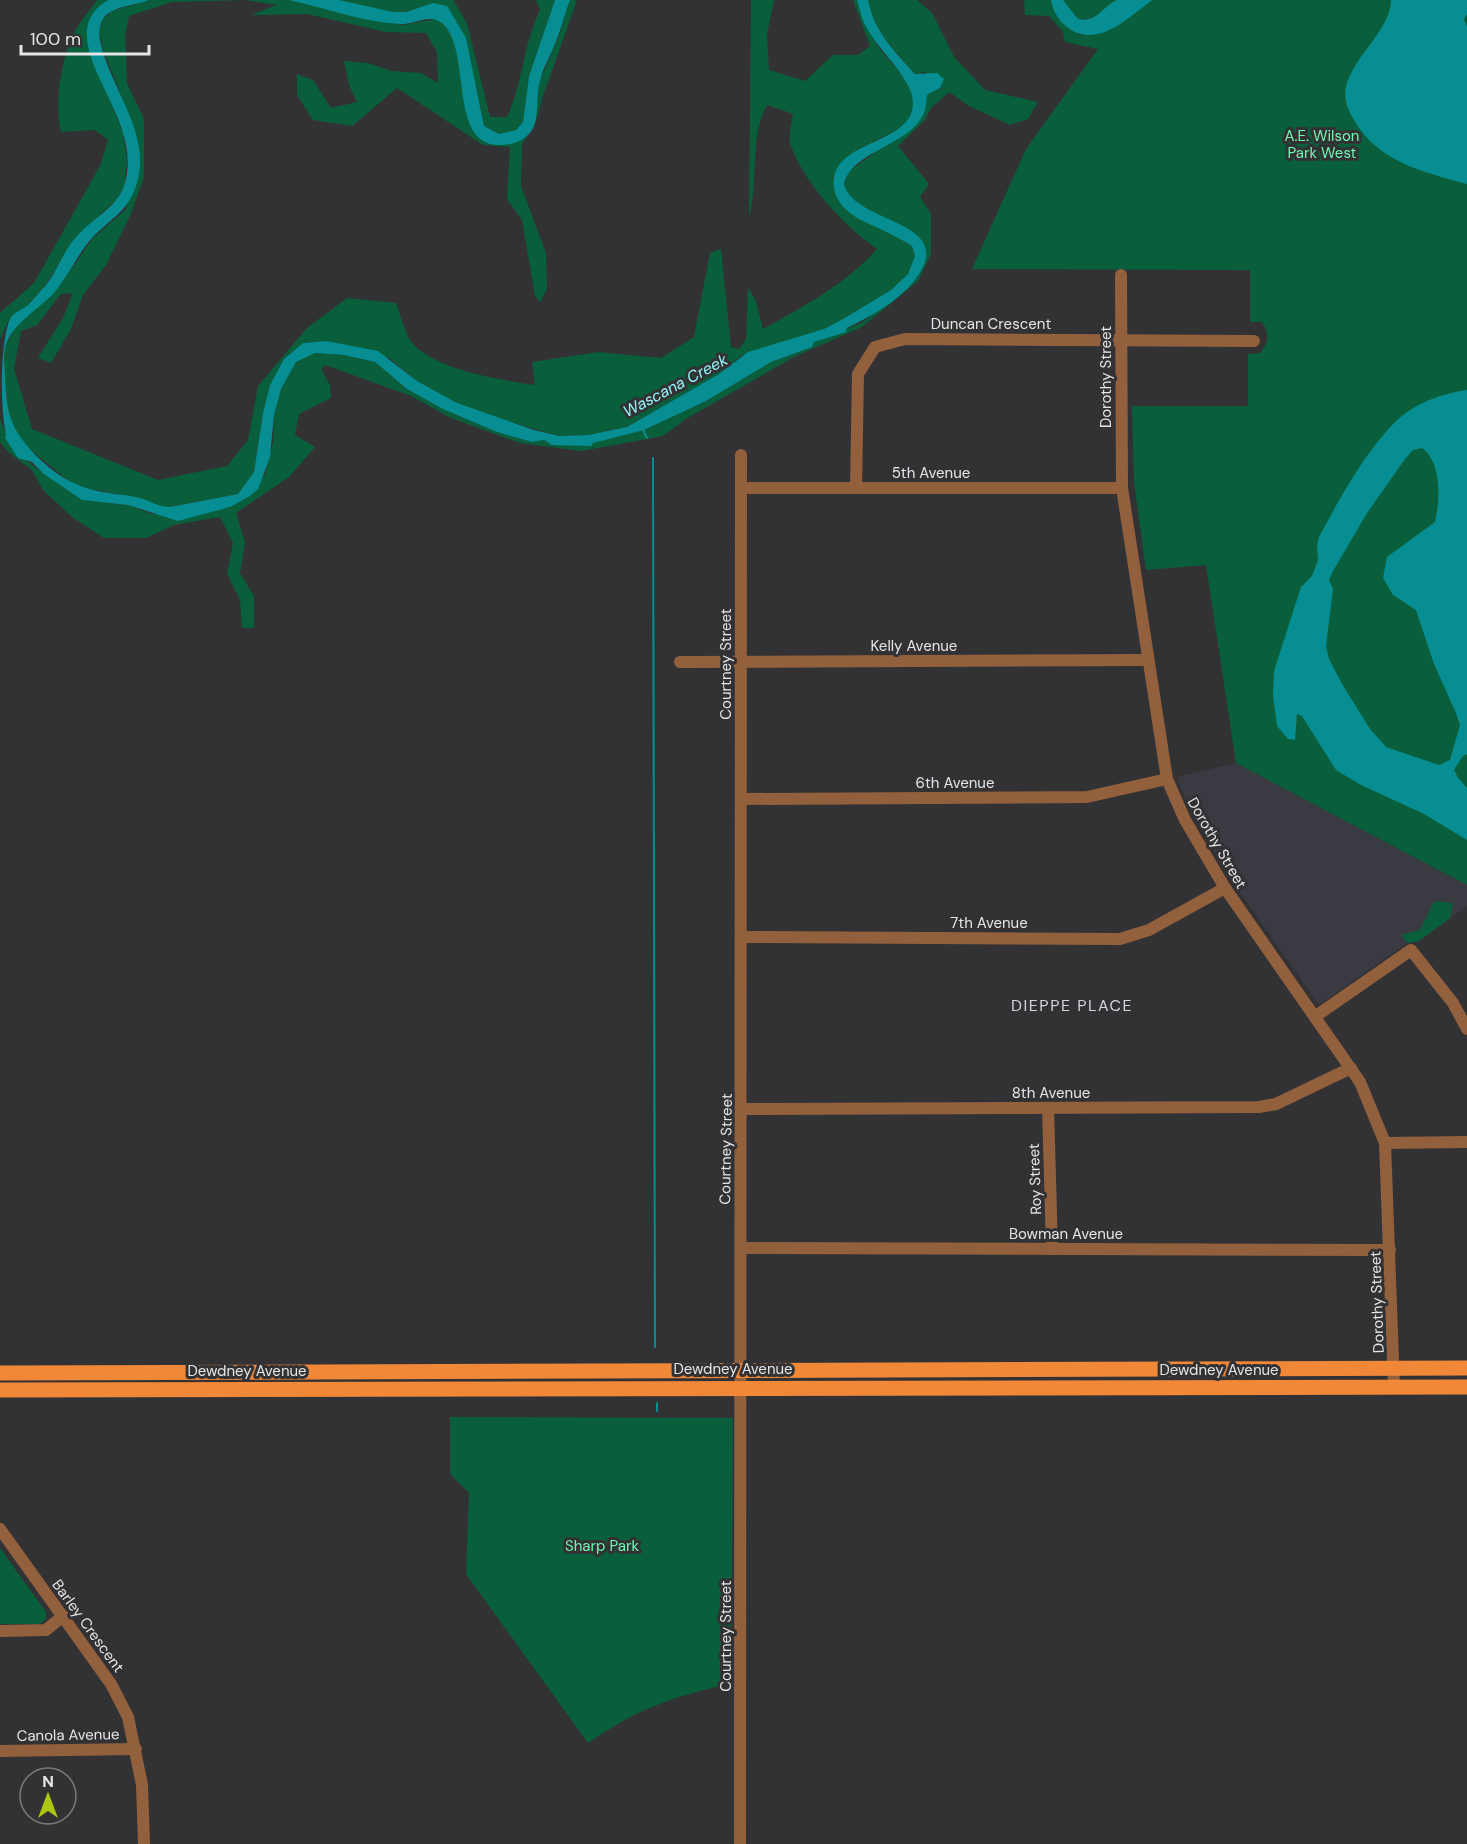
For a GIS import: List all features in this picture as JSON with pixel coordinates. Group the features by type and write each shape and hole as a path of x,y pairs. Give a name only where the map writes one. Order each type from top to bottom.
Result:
{"main road":[{"name":"Dewdney Avenue","path":"0,1372 1467,1368"},
{"name":"Dewdney Avenue","path":"0,1390 741,1386 1205,1389 1467,1387"}],"street":[{"name":"Dorothy Street","path":"1121,274 1122,488 1167,779 1185,820 1225,888 1351,1068 1385,1143 1394,1387"},
{"name":"Duncan Crescent","path":"856,488 858,374 875,347 905,339 1254,341"},
{"name":"Courtney Street","path":"740,1844 741,455"},
{"name":"5th Avenue","path":"741,488 1122,488"},
{"name":"Kelly Avenue","path":"681,662 1148,660"},
{"name":"6th Avenue","path":"741,799 1087,797 1167,779"},
{"name":"7th Avenue","path":"741,937 1120,939 1149,930 1225,888"},
{"path":"1316,1016 1411,950 1453,1004 1467,1029"},
{"name":"8th Avenue","path":"742,1109 1259,1107 1276,1104 1351,1068"},
{"name":"Roy Street","path":"1048,1108 1052,1249"},
{"path":"1385,1143 1467,1142"},
{"name":"Bowman Avenue","path":"741,1248 1390,1250"},
{"name":"Barley Crescent","path":"0,1529 115,1690 128,1717 142,1785 144,1844"},
{"path":"0,1631 46,1630 63,1616"},
{"name":"Canola Avenue","path":"0,1751 136,1749"}],"shaded area":[{"path":"1236,763 1467,885 1467,906 1419,941 1407,943 1319,1005 1238,890 1189,808 1177,777"}],"green space":[{"path":"97,0 108,0 92,15 87,28 102,80 123,133 127,160 124,188 116,200 76,237 47,283 28,305 10,318 0,339 0,313 34,283 100,166 108,140 95,130 61,132 59,120 60,81 70,42"},
{"path":"149,0 245,0 172,2 129,16 125,36 127,83 144,119 144,177 130,216 106,265 83,295 71,329 51,363 38,358 63,318 73,293 61,294 37,325 21,331 14,369 32,429 158,480 227,466 248,440 258,386 307,328 347,298 396,303 411,341 425,354 438,361 471,372 535,385 532,362 598,352 661,358 694,337 710,253 721,249 731,347 739,349 746,339 748,287 756,301 763,329 823,294 852,273 877,249 839,216 806,175 790,143 793,114 767,105 758,131 754,189 749,218 751,0 774,0 767,35 769,70 805,81 833,55 858,55 870,46 853,0 857,0 872,38 908,85 913,99 913,109 909,118 894,131 849,157 833,178 859,218 883,228 912,246 915,256 908,274 891,290 843,319 824,329 741,356 719,374 627,427 588,435 559,436 487,415 457,403 417,381 389,358 326,341 303,343 284,359 270,385 263,413 254,472 238,494 160,507 140,498 89,489 70,482 26,446 15,432 6,404 4,349 17,324 60,285 93,238 125,210 139,175 138,148 131,120 103,50 99,30 103,19 112,11"},
{"path":"245,0 289,0 402,25 436,19 448,30 455,44 468,115 475,130 486,143 523,139 534,126 540,80 559,36 570,0 577,0 535,125 522,144 521,186 546,253 547,289 540,302 535,296 522,220 507,199 510,147 483,145 397,88 352,126 313,120 297,95 297,74 313,80 331,108 357,102 349,85 344,61 368,63 391,71 421,73 438,83 437,52 426,33 386,32 307,14 251,15 277,5"},
{"path":"339,0 453,0 467,23 490,117 507,117 517,91 534,23 540,10 536,0 555,0 529,76 523,122 516,130 499,134 484,126 476,86 442,6 430,5 396,12"},
{"path":"868,0 917,0 932,13 954,57 985,90 1038,102 1028,119 1010,125 969,106 949,92 931,108 925,120 898,146 929,184 920,197 931,214 931,254 918,281 862,327 794,357 689,417 663,436 581,451 520,443 451,418 411,396 325,365 321,369 330,385 331,398 299,414 295,435 315,447 289,477 236,513 245,542 240,573 254,596 254,628 242,628 240,600 227,574 233,543 220,517 174,525 146,538 104,538 72,517 43,490 32,470 8,452 0,442 0,419 6,434 24,459 82,500 128,505 151,514 230,507 265,474 273,443 274,415 281,389 296,362 314,353 344,355 375,362 407,389 443,409 497,432 532,442 544,440 552,445 572,445 644,430 706,401 771,362 812,347 814,342 861,323 905,290 918,276 918,236 853,200 844,185 849,171 873,154 926,101 927,95 941,88 925,72 915,74 893,49 880,31"},
{"name":"A.E. Wilson Park West","path":"1024,0 1051,0 1057,17 1080,35 1112,28 1146,4 1142,0 1467,0 1467,885 1236,763 1206,565 1146,570 1134,482 1132,406 1248,406 1248,354 1260,353 1267,338 1262,322 1250,322 1250,270 972,269 1026,149 1098,49 1065,42 1063,32 1049,16 1025,15"},
{"path":"1063,0 1117,0 1090,19 1078,19"},
{"path":"1434,902 1453,903 1450,918 1419,941 1407,943 1401,935 1420,930"},
{"name":"Sharp Park","path":"450,1417 733,1418 731,1683 656,1705 588,1743 466,1574 469,1493 450,1474"},
{"path":"0,1548 46,1612 46,1619 40,1624 0,1624"}],"water":[{"path":"108,0 149,0 110,12 104,17 99,30 104,57 127,108 138,143 140,161 135,190 120,212 92,238 53,294 16,328 6,345 4,355 7,402 20,437 54,471 83,487 140,498 166,507 238,494 254,472 263,413 270,385 284,359 303,343 326,341 378,351 417,381 457,403 534,430 559,436 588,435 627,427 719,374 748,352 824,329 891,290 908,274 915,256 912,246 850,213 840,202 834,188 836,172 844,160 899,128 909,118 913,104 908,85 866,27 857,0 868,0 880,31 892,49 915,74 937,73 944,79 940,88 927,95 924,113 917,124 857,164 849,173 844,185 852,198 911,231 922,241 926,253 922,269 916,279 899,296 879,311 847,328 846,332 814,342 812,347 771,362 706,401 644,430 593,443 591,446 552,445 544,440 532,442 497,432 443,409 407,389 375,362 344,355 315,353 296,362 281,389 274,415 270,457 258,489 250,496 230,507 178,521 128,505 82,500 44,474 32,462 18,458 5,438 2,393 3,359 10,319 28,305 46,285 73,241 110,207 124,186 128,164 126,143 88,47 87,29 90,20 97,9"},
{"path":"289,0 339,0 393,12 406,12 433,3 447,6 466,38 484,126 499,134 516,130 523,122 529,76 555,0 570,0 541,76 533,129 517,142 492,144 477,136 469,121 458,58 452,39 443,24 433,19 405,24 386,23"},
{"path":"1051,0 1063,0 1078,19 1085,20 1095,17 1117,0 1152,0 1112,29 1090,35 1078,33 1067,27 1056,15"},
{"path":"1391,0 1467,0 1467,14 1464,19 1467,27 1467,184 1418,170 1389,156 1364,134 1348,107 1345,94 1347,82 1387,18"},
{"path":"1467,390 1467,754 1462,757 1454,770 1467,788 1467,840 1424,814 1361,785 1336,770 1302,716 1297,714 1295,740 1288,739 1277,726 1273,695 1274,671 1301,587 1312,576 1318,560 1319,537 1346,488 1381,437 1407,412 1443,395","holes":["1422,448 1429,454 1438,482 1435,522 1387,557 1383,578 1393,595 1416,610 1434,664 1460,725 1450,760 1439,765 1386,747 1370,729 1342,684 1329,659 1326,646 1333,589 1329,580 1333,571 1367,513 1405,459 1413,450"]}],"waterway":[{"path":"643,430 647,438"},
{"path":"653,458 655,1347"},
{"path":"657,1403 657,1411"}],"district":[{"name":"DIEPPE PLACE","path":"1072,1005"}],"water label":[{"name":"Wascana Creek","path":"675,385"}]}
